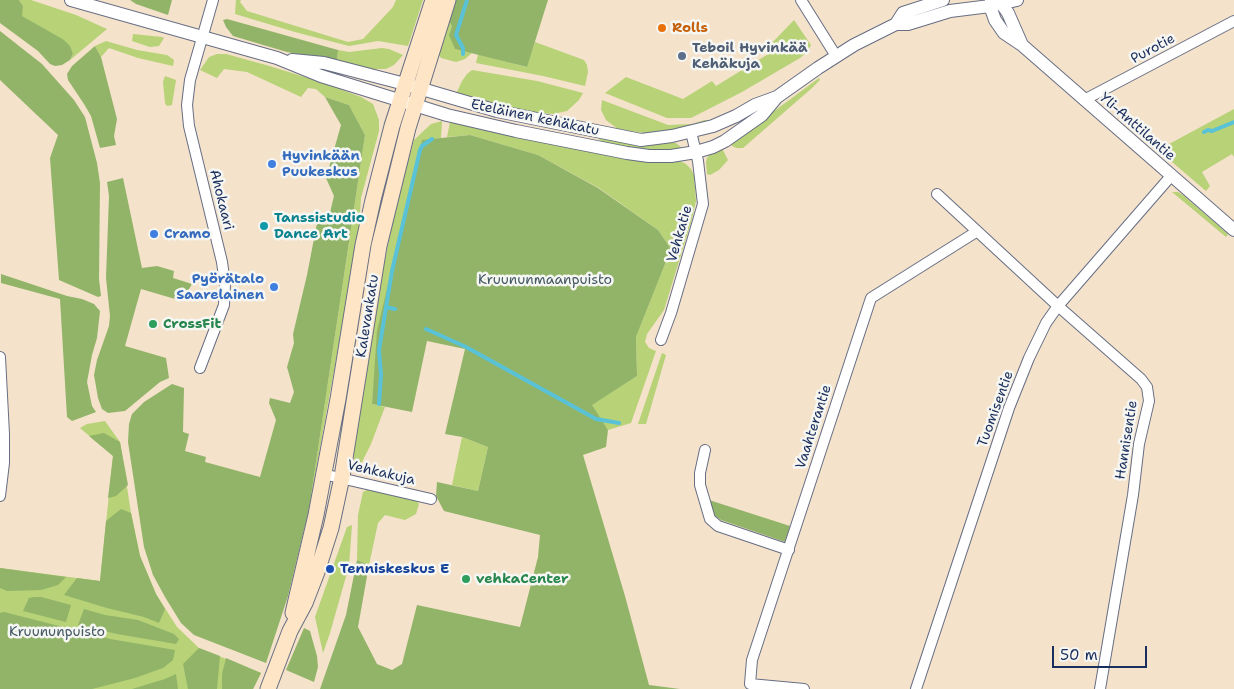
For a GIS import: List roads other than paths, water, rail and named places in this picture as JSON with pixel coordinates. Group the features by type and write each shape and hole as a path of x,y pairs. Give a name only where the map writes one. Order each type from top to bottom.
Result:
{"main road":[{"name":"Kalevankatu","path":"290,631 324,474 363,245 373,200 405,84 433,0"},
{"name":"Kalevankatu","path":"268,689 290,631 305,603 318,572 331,528 342,477 379,246 406,136 448,0"}],"street":[{"name":"Eteläinen kehäkatu","path":"71,0 277,58 321,76 415,106 516,131 649,156 671,156 713,147 740,132 762,115 777,97 836,56 896,24 908,24 950,11 1017,0"},
{"name":"Ahokaari","path":"200,368 224,305 226,284 189,126 187,105 190,80 213,0"},
{"path":"801,0 836,56"},
{"name":"Eteläinen kehäkatu","path":"896,24 903,13 942,0"},
{"name":"Yli-Anttilantie","path":"995,3 999,27 1004,33 1022,45 1234,230"},
{"name":"Purotie","path":"1084,100 1234,21"},
{"name":"Eteläinen kehäkatu","path":"277,58 324,63 497,111 641,140 656,139 714,126 754,105 777,97"},
{"name":"Vehkatie","path":"661,340 671,313 703,204 702,183 691,132"},
{"name":"Tuomisentie","path":"916,689 1009,408 1029,358 1046,324 1058,306 1171,176"},
{"name":"Hannisentie","path":"937,194 976,232 1141,379 1146,387 1149,401 1139,444 1133,495 1100,689"},
{"name":"Vaahterantie","path":"804,689 750,684 752,660 871,298 976,232"},
{"path":"0,357 4,434 4,463 0,496"},
{"path":"705,450 700,473 700,485 710,519 718,526 789,550"},
{"name":"Vehkakuja","path":"324,474 431,499"}],"waterway":[{"path":"463,54 463,48 456,35 467,0"},
{"path":"1204,132 1212,131 1234,122"},
{"path":"379,404 381,375 379,350 392,271 420,150 422,146 432,139"},
{"path":"386,307 395,309"},
{"path":"426,329 466,347 596,419 619,423"}],"place":[{"name":"Rolls","path":"662,28"},
{"name":"Teboil Hyvinkää Kehäkuja","path":"682,56"},
{"name":"Hyvinkään Puukeskus","path":"272,164"},
{"name":"Tanssistudio Dance Art","path":"264,226"},
{"name":"Cramo","path":"154,234"},
{"name":"Pyörätalo Saarelainen","path":"274,287"},
{"name":"CrossFit","path":"153,324"},
{"name":"Tenniskeskus E","path":"330,569"},
{"name":"vehkaCenter","path":"466,579"}],"park label":[{"name":"Kruununmaanpuisto","path":"545,280"},
{"name":"Kruununpuisto","path":"57,632"}]}
